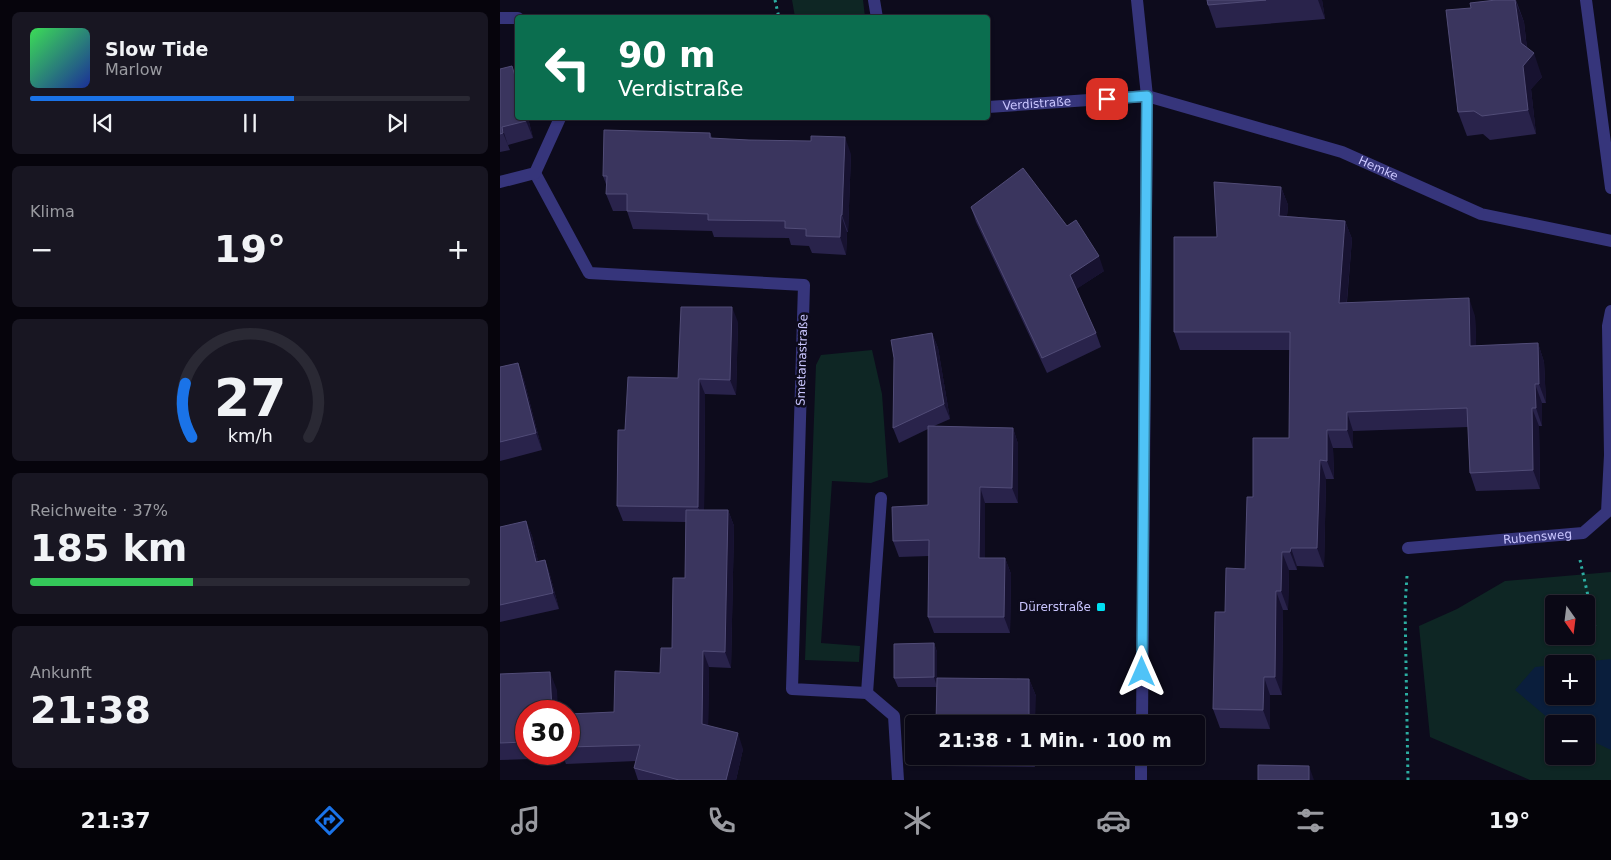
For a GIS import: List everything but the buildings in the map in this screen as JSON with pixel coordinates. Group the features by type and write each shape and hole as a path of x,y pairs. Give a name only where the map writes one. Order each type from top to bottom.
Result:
{"street":[{"path":"874,0 876,15"},
{"path":"1137,0 1147,96 1142,715"},
{"path":"1586,0 1611,188"},
{"path":"500,18 515,18"},
{"name":"Verdistraße","path":"990,108 1147,96"},
{"name":"Hemke","path":"1147,96 1342,152 1481,214 1611,241"},
{"path":"500,182 535,173 559,120"},
{"name":"Smetanastraße","path":"535,173 589,273 804,285 792,689 867,694"},
{"name":"Rubensweg","path":"1408,548 1582,534 1607,512 1610,455 1608,326 1611,311"},
{"path":"881,498 867,694 894,716 898,780"},
{"path":"1141,780 1142,765"}],"path":[{"path":"775,0 778,15"},
{"path":"1574,534 1587,595"},
{"path":"1408,548 1405,606 1408,780"}],"green space":[{"path":"792,0 863,0 865,15 795,15"},
{"path":"872,350 882,394 888,477 871,483 832,481 821,643 860,646 859,662 805,660 816,365 821,355"},
{"path":"1611,572 1611,780 1530,780 1430,737 1419,626 1457,609 1505,581"}],"water":[{"path":"1611,659 1611,750 1595,742 1595,715 1545,715 1515,690 1535,667 1545,666 1545,705 1595,705 1595,661"}],"place":[{"name":"Dürerstraße","path":"1101,607"}],"route":[{"path":"1107,99 1147,96 1142,672"}]}
